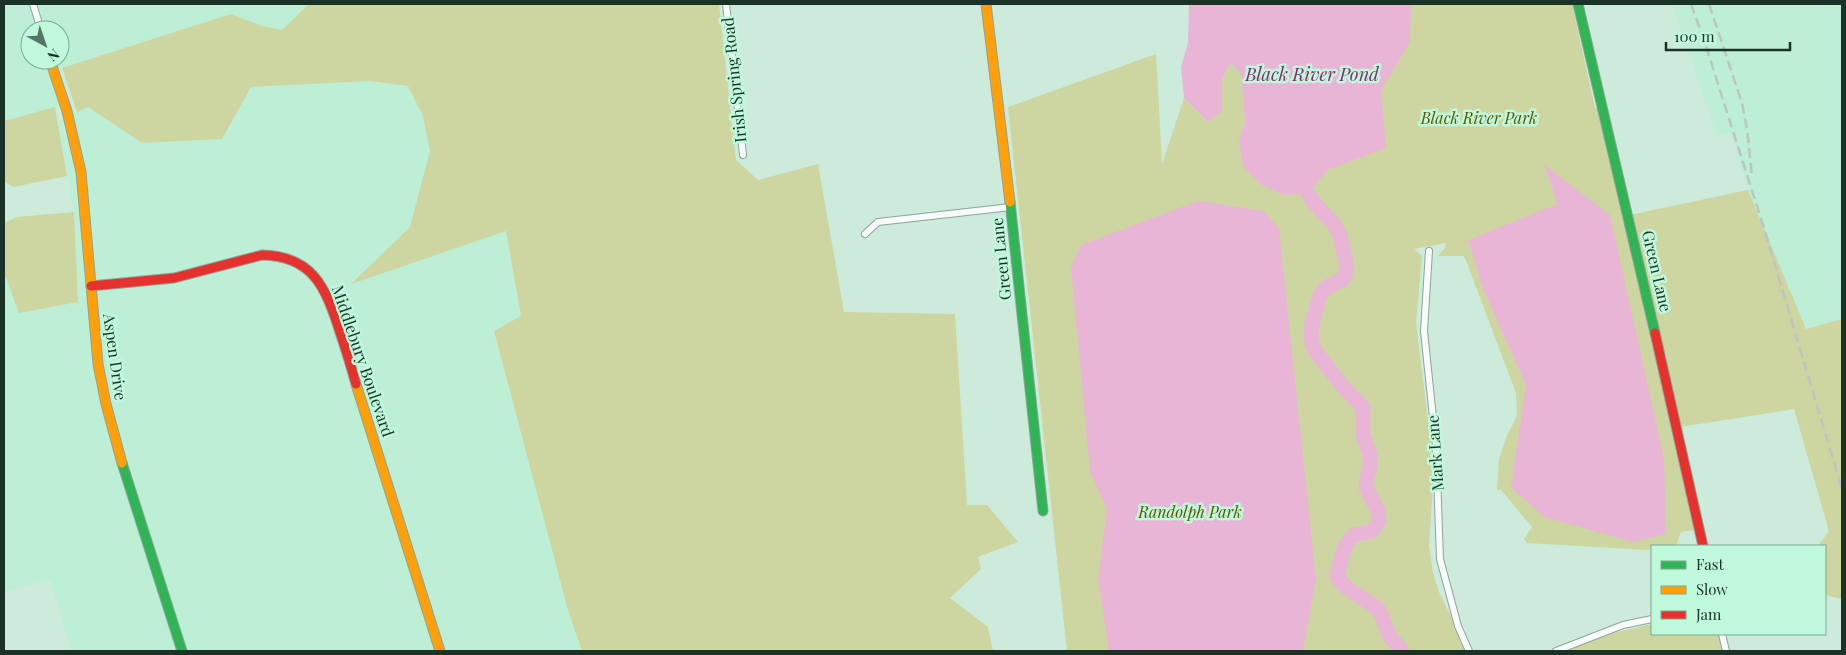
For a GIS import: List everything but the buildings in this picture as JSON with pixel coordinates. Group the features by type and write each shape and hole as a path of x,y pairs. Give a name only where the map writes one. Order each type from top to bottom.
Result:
{"street":[{"path":"33,4 38,20"},
{"name":"Irish Spring Road","path":"726,4 743,155"},
{"name":"Green Lane","path":"986,4 1011,208 1043,511"},
{"name":"Green Lane","path":"1578,4 1703,545"},
{"name":"Aspen Drive","path":"53,70 67,111 81,172 98,364 106,404 116,446 182,651"},
{"path":"865,234 878,222 1011,208"},
{"name":"Mark Lane","path":"1430,251 1424,331 1436,446 1440,559 1458,626 1469,651"},
{"name":"Middlebury Boulevard","path":"91,286 157,281 186,276 261,255 283,257 306,268 313,275 324,288 334,314 440,651"},
{"path":"1556,651 1623,625 1651,619"},
{"path":"1722,635 1726,651"}],"shaded area":[{"path":"4,4 309,4 282,30 262,26 231,14 70,66 70,20 20,20 20,70 56,70 67,104 4,121"},
{"path":"1672,4 1842,4 1842,285 1840,286 1842,291 1842,319 1806,329 1748,190 1731,133 1717,136"},
{"path":"370,81 408,86 423,116 430,151 410,227 352,283 506,231 568,610 582,651 71,651 50,579 4,592 4,276 78,302 74,212 58,121 88,106 142,143 222,139 251,87"}],"green space":[{"path":"309,4 719,4 736,160 758,180 818,164 844,312 955,314 967,505 987,505 1018,542 978,557 981,569 950,598 988,627 993,651 582,651 568,610 494,331 521,316 506,231 351,284 410,227 430,151 423,116 408,86 370,81 251,87 222,139 142,143 88,107 77,112 63,70 70,70 70,65 231,14 262,26 282,30"},
{"name":"Black River Park","path":"1304,4 1574,4 1575,9 1573,9 1595,108 1598,108 1625,216 1748,190 1806,329 1842,319 1842,599 1826,595 1826,545 1819,545 1829,531 1794,409 1674,428 1694,530 1681,532 1676,545 1651,545 1651,550 1647,550 1527,543 1524,539 1532,527 1501,490 1497,490 1499,459 1506,438 1517,416 1516,393 1465,258 1463,256 1438,256 1445,248 1446,243 1414,249 1422,256 1416,323 1434,469 1429,546 1433,573 1439,592 1468,651 1067,651 1008,107 1156,54 1162,164 1184,98 1208,122 1221,112 1222,80 1230,63 1241,73 1245,122 1239,140"},
{"path":"55,107 67,176 13,187 4,181 4,121"},
{"path":"74,212 78,302 19,313 4,276 4,223 17,217"},
{"path":"1651,624 1651,635 1720,635 1723,651 1554,651 1557,646"}],"water":[{"name":"Black River Pond","path":"1189,4 1411,4 1410,42 1381,90 1386,148 1329,169 1308,193 1283,195 1260,184 1243,166 1239,140 1245,122 1241,73 1230,63 1222,80 1222,112 1208,122 1184,98 1181,67 1188,43"},
{"path":"1544,165 1610,215 1664,458 1666,534 1633,542 1544,517 1511,487 1526,385 1481,284 1468,240 1558,204"},
{"name":"Randolph Park","path":"1198,201 1264,211 1279,229 1316,579 1303,651 1109,651 1098,578 1107,509 1090,471 1071,268 1081,245"}],"waterway":[{"path":"1308,193 1314,203 1334,224 1340,235 1347,267 1343,279 1325,288 1320,295 1311,328 1312,343 1316,352 1344,388 1363,407 1363,435 1370,455 1366,487 1378,511 1379,521 1372,531 1354,535 1350,539 1344,549 1337,575 1346,587 1377,608 1389,635 1402,651"}],"railway":[{"path":"1691,4 1763,225 1842,489"},
{"path":"1709,4 1742,103 1752,176"}],"traffic: fast":[{"path":"1578,4 1655,333"},
{"path":"1010,202 1043,511"},
{"path":"122,463 182,651"}],"traffic: slow":[{"path":"986,4 1010,202"},
{"path":"53,70 67,111 81,172 98,364 106,404 122,463"},
{"path":"356,384 440,651"}],"traffic: jam":[{"path":"91,286 174,278 262,255 293,261 314,276 322,287 334,314 356,384"},
{"path":"1655,333 1703,545"}]}
